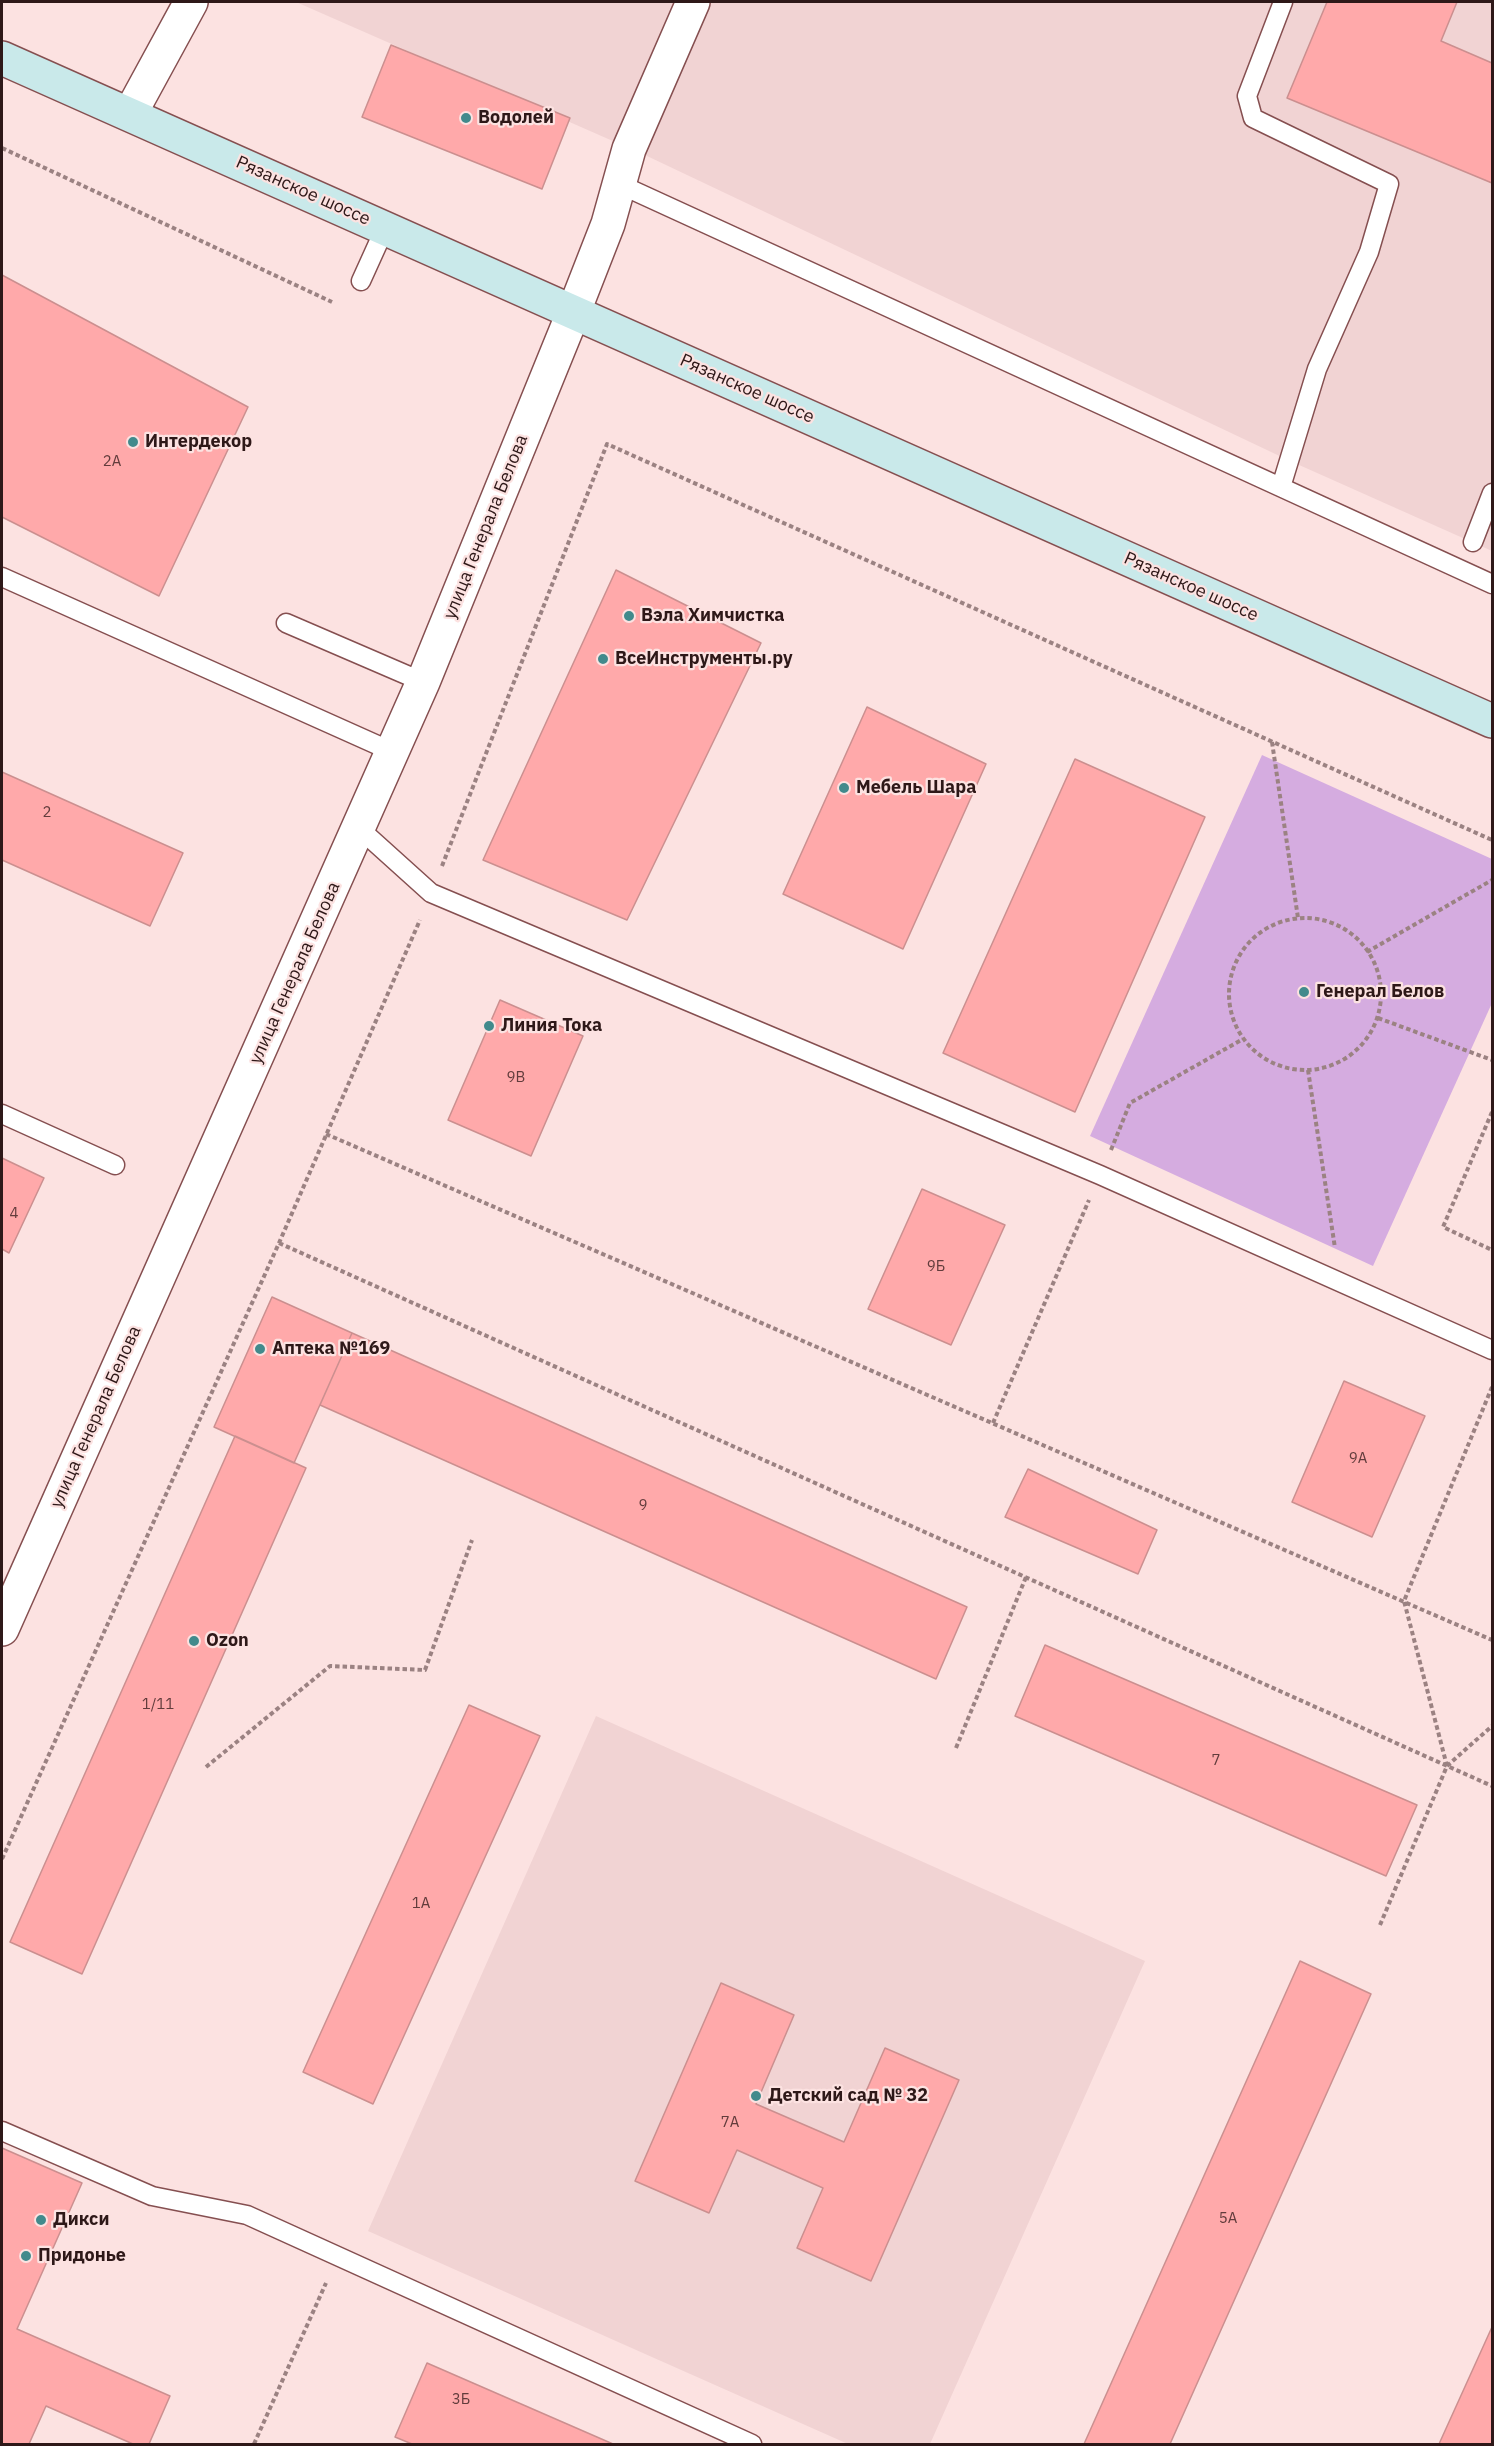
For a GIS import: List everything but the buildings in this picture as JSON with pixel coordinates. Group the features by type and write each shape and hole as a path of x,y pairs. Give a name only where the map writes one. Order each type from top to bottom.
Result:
{"main road":[{"name":"Рязанское шоссе","path":"2,58 1492,721"}],"street":[{"path":"130,114 191,2"},
{"name":"улица Генерала Белова","path":"2,1629 360,829 423,682 608,224 629,148 693,2"}],"lane":[{"path":"1281,487 1317,369 1369,252 1389,184 1253,118 1247,96 1283,2"},
{"path":"619,184 1492,584"},
{"path":"361,281 385,228"},
{"path":"1473,542 1492,494"},
{"path":"2,577 393,752"},
{"path":"286,623 423,682"},
{"path":"360,829 431,893 1100,1175 1492,1350"},
{"path":"2,1114 115,1166"},
{"path":"2,2132 152,2196 247,2215 753,2445"}],"path":[{"path":"2,148 332,302"},
{"path":"1272,742 1298,918"},
{"path":"1367,952 1492,880"},
{"path":"1287,919 1327,921 1346,929 1367,952 1379,978 1381,998 1378,1018 1369,1036 1356,1051 1340,1063 1308,1070 1275,1065 1258,1055 1243,1038 1230,1014 1228,993 1231,973 1239,955 1252,939 1268,927 1287,919"},
{"path":"1378,1018 1492,1060"},
{"path":"993,1423 1130,1103 1243,1038"},
{"path":"1308,1070 1339,1280"},
{"path":"1492,1112 1443,1227 1492,1250"},
{"path":"326,1134 1492,1640"},
{"path":"279,1242 1492,1786"},
{"path":"1447,1766 1404,1601 1492,1387"},
{"path":"206,1767 330,1666 425,1670 472,1540"},
{"path":"956,1748 1026,1577"},
{"path":"1380,1925 1447,1766 1492,1726"},
{"path":"254,2445 338,2256"}],"shaded area":[{"path":"296,2 1492,2 1492,551 1288,460 647,156"},
{"path":"1262,755 1492,859 1492,1003 1373,1266 1090,1136"},
{"name":"Детский сад № 32","path":"596,1716 1145,1961 930,2444 848,2444 368,2231"}],"place":[{"name":"Водолей","path":"466,118"},
{"name":"Интердекор","path":"133,442"},
{"name":"Вэла Химчистка","path":"629,616"},
{"name":"ВсеИнструменты.ру","path":"603,659"},
{"name":"Мебель Шара","path":"844,788"},
{"name":"Генерал Белов","path":"1304,992"},
{"name":"Линия Тока","path":"489,1026"},
{"name":"Аптека №169","path":"260,1349"},
{"name":"Ozon","path":"194,1641"},
{"name":"Детский сад № 32","path":"756,2096"},
{"name":"Дикси","path":"41,2220"},
{"name":"Придонье","path":"26,2256"}]}
